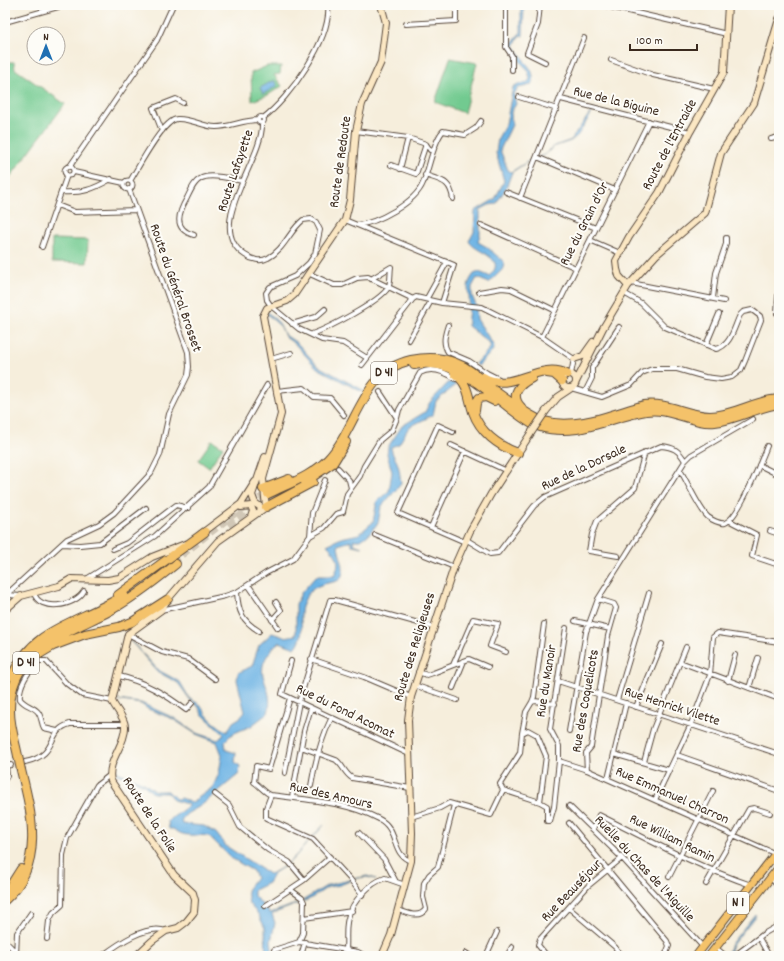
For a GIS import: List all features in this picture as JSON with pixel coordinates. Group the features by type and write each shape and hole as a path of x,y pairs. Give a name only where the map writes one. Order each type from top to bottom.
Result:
{"highway":[{"name":"D 41","path":"267,494 319,463 340,443 371,387 379,378 393,367 408,361 426,358 451,361 467,368 491,388 536,421 555,424 576,423 654,404 711,416 731,412 764,401 779,399"},
{"name":"D 41","path":"267,494 315,477 336,466 343,448 372,394 380,383 398,370 410,366 425,364 441,365 464,374 515,413 561,431 574,430 646,411 657,410 696,421 715,422 779,404"},
{"path":"441,365 461,379 476,401 477,421"},
{"path":"467,368 491,382 509,381 549,370 556,370 567,377"},
{"path":"536,421 516,402 515,395 517,389 531,378 547,373 567,377"},
{"path":"467,388 477,421 490,437 518,453"},
{"path":"476,401 479,398 486,397 515,413"},
{"path":"265,508 317,480 336,466"},
{"path":"99,608 205,532"},
{"name":"D 41","path":"5,706 6,693 11,677 27,650 42,636 119,598 174,563 155,580 107,612 45,644 33,654 20,672 12,691 10,710 28,829 27,848 17,877 5,893"},
{"path":"20,672 32,659 53,646 85,634 120,627 132,622 168,599"},
{"path":"151,610 161,610"},
{"name":"D 41","path":"5,713 7,734 18,763 31,809 33,832 32,853 20,883 5,900"}],"main road":[{"name":"Route de Redoute","path":"271,306 287,301 294,295 310,274 344,220 350,200 356,131 362,104 382,62 386,23 381,5"},
{"name":"Route de l'Entraide","path":"630,285 619,276 616,269 616,261 659,193 690,132 724,72 728,5"},
{"name":"Route des Religieuses","path":"382,956 391,935 411,861 408,709 418,672 454,567 491,494 546,410 558,397 573,386 584,369 603,328 624,293 656,255 705,213 721,153 754,103 779,19"},
{"path":"124,724 123,718 112,701 119,676 124,643 128,634 161,610 168,599 209,550 265,508 267,494 263,477 281,414 272,359 263,321 264,313 271,306"},
{"path":"573,361 583,356 603,328"},
{"path":"567,377 573,386 564,387 567,377 584,369"},
{"name":"Route des Religieuses","path":"558,397 567,377"},
{"path":"5,610 19,596 59,586 71,579 108,580 119,578 148,559 190,541 205,532 246,499 275,436"},
{"path":"230,513 241,507 252,495 255,482"},
{"path":"252,495 267,494"},
{"path":"252,495 255,503 265,508"},
{"path":"241,507 251,506 253,511 251,517"},
{"name":"Route de la Folie","path":"124,724 124,731 110,776 120,796 174,875 195,896 195,908 191,917 182,926 166,931 152,941 136,956"},
{"name":"N 1","path":"696,956 777,852"},
{"name":"N 1","path":"710,956 779,866"}],"street":[{"path":"5,22 65,5"},
{"path":"167,19 170,5"},
{"path":"68,175 64,172 65,168 70,166 157,40 173,5"},
{"path":"42,247 68,175 71,175 74,172 124,183 130,181 170,121 178,118 206,126 217,127 248,120 258,120 260,118 264,118 273,111 302,76 321,36 328,14 328,5"},
{"path":"406,24 456,21 456,5"},
{"path":"506,5 506,47 512,56 512,70"},
{"path":"540,5 538,24 527,53 544,62"},
{"path":"602,5 727,34"},
{"path":"520,198 561,99 584,38"},
{"path":"611,60 653,75 714,89"},
{"path":"519,97 557,109"},
{"path":"162,131 153,108 176,99 183,103"},
{"name":"Rue de la Biguine","path":"561,99 690,132"},
{"name":"Route Lafayette","path":"264,118 262,123 261,139 242,181 230,222 229,234 234,246 248,258 260,260 271,256 305,219 314,221 319,226 315,252 309,263 300,273 266,290 266,297 271,306"},
{"path":"258,120 262,123"},
{"path":"354,225 376,221 405,203 416,194 423,183 442,131 465,135 476,128 481,121"},
{"name":"Rue du Grain d'Or","path":"542,337 554,310 649,121"},
{"path":"356,131 408,138 426,144 430,150"},
{"path":"771,139 779,137"},
{"path":"400,169 408,138"},
{"path":"391,165 416,174 426,144"},
{"path":"537,157 615,190"},
{"path":"70,166 74,172"},
{"path":"425,175 443,181 448,185 452,189 453,199"},
{"path":"194,234 189,233 181,226 179,214 196,182 206,177 242,181"},
{"path":"61,192 81,192 92,190 111,179"},
{"path":"124,183 124,187 129,189 132,186 130,181"},
{"name":"Route du Général Brosset","path":"6,595 62,544 73,536 99,524 114,513 151,473 160,455 169,414 188,375 188,352 129,189"},
{"path":"506,192 596,228"},
{"path":"57,205 78,212 136,210"},
{"path":"344,220 454,265 442,303"},
{"path":"481,226 576,268"},
{"path":"713,298 716,273 726,244 726,238"},
{"path":"590,240 620,253"},
{"path":"409,340 447,262"},
{"path":"312,334 341,322 380,298 388,288 391,267 371,279"},
{"path":"310,274 334,285 342,286 357,278 368,276 388,288 413,299 416,298 442,303 480,306 542,337 573,361 567,377"},
{"path":"778,313 779,280"},
{"path":"630,285 724,301"},
{"path":"479,292 502,288 511,289 554,310"},
{"path":"573,386 585,392 602,397 631,386 642,373 652,369 677,369 705,377 721,379 732,377 741,370 761,320 760,316 752,310 743,312 728,342 722,348 716,349 666,327 641,303 624,293"},
{"path":"362,365 413,299"},
{"path":"271,306 299,329 322,340 343,343 367,358"},
{"path":"292,324 316,316 326,309"},
{"path":"706,345 719,314"},
{"path":"448,325 445,341 448,352 469,361 487,374 516,384 517,389"},
{"path":"585,392 592,378 592,368 619,327"},
{"path":"272,359 291,353"},
{"path":"161,610 214,599 237,592 249,586 266,573 293,559 310,536 324,528 336,514 343,512 347,494 360,476 364,466 380,440 392,430 415,381 424,371 438,371 458,381 467,388"},
{"path":"85,580 155,536 188,508 209,487 266,385"},
{"path":"277,390 304,388 314,397 330,398 344,415"},
{"path":"380,392 397,418"},
{"path":"569,731 586,632 598,599 685,461 691,455 753,419"},
{"name":"Rue de la Dorsale","path":"453,432 438,425 398,511 399,514 466,541 490,554 498,553 539,501 661,446 680,453 685,461"},
{"path":"451,445 507,471"},
{"path":"730,521 742,502 768,446"},
{"path":"431,527 465,451"},
{"path":"618,556 589,551 592,534 597,521 635,488 645,452"},
{"path":"759,465 779,475"},
{"path":"336,466 349,480 351,488"},
{"path":"680,470 708,516 722,523 730,521 757,535 752,556 779,565"},
{"path":"310,536 312,514 325,480"},
{"path":"113,549 127,543 176,505 188,508"},
{"path":"62,544 80,545 100,543 146,508"},
{"path":"770,531 779,534"},
{"path":"375,534 454,567"},
{"path":"249,586 278,628"},
{"path":"6,595 19,596 16,587"},
{"path":"34,592 37,599 41,602 66,605 77,600 84,591"},
{"path":"237,592 238,607 241,617 249,626 259,631"},
{"path":"617,700 650,593"},
{"path":"285,773 299,702 330,600 332,599 433,627"},
{"name":"Rue des Coquelicots","path":"587,770 586,753 590,747 608,636 616,608 614,604 598,599"},
{"path":"272,620 282,610 276,602"},
{"path":"453,665 473,619 498,624 490,646 506,652"},
{"path":"575,621 610,629"},
{"path":"522,733 528,730 535,732 546,756 540,802 503,790 500,787 500,781 520,753 522,733 526,712 532,702 544,624"},
{"name":"Rue du Manoir","path":"540,802 547,806 546,819 547,822 550,821 554,807 559,761 558,746 550,729 566,628"},
{"path":"655,800 691,724 710,675 715,634 718,633 779,642"},
{"path":"128,634 162,652 188,659 215,679"},
{"path":"636,707 662,644"},
{"path":"644,762 653,729 686,647"},
{"path":"728,681 735,655"},
{"path":"749,688 758,658"},
{"path":"312,659 364,677 411,697"},
{"path":"418,672 427,674 469,659 488,667"},
{"path":"57,731 44,728 40,714 20,699 22,683 38,661 44,660 70,687 82,695 112,701"},
{"name":"Rue du Fond Acomat","path":"291,661 282,694 409,754"},
{"path":"453,688 464,661"},
{"path":"680,662 710,675 779,699"},
{"path":"5,666 5,671"},
{"path":"119,676 135,680 160,690 186,710 192,703"},
{"name":"Rue Henrick Vilette","path":"558,681 779,754"},
{"path":"414,685 457,700"},
{"name":"Rue des Amours","path":"290,698 268,769 256,766 254,782 271,795 292,797 357,810 380,819 387,824 393,834 398,851 405,859 411,861"},
{"path":"532,702 535,701 554,704"},
{"path":"608,779 626,703"},
{"path":"292,797 300,747 311,708"},
{"path":"311,786 317,753 322,736 331,718"},
{"path":"5,779 7,776 5,766 36,759 45,754 57,731 70,724 124,724"},
{"path":"300,747 340,763 346,774 352,778 410,788"},
{"path":"614,754 670,770"},
{"path":"677,755 779,791"},
{"name":"Rue Emmanuel Charron","path":"559,761 587,770 699,820 777,852"},
{"path":"47,940 49,921 53,913 62,905 62,855 67,838 98,785 110,776"},
{"path":"411,817 440,808 449,803 491,815 503,790"},
{"path":"669,878 713,791"},
{"path":"215,794 229,805 240,827 268,850 288,862 304,880"},
{"path":"271,795 266,808 266,818 310,837 350,879 362,895"},
{"path":"398,910 417,916 423,913 426,909 423,897 424,883 429,875 438,867 454,805"},
{"name":"Ruelle du Chas de l'Aiguille","path":"569,806 622,858 703,947"},
{"path":"706,884 751,808 770,813"},
{"name":"Rue William Ramin","path":"593,829 599,815 679,856 714,872 751,885"},
{"path":"569,823 608,868 667,941 668,951 665,956"},
{"path":"358,833 384,859 396,880"},
{"path":"265,906 291,890 330,857"},
{"name":"Rue Beauséjour","path":"544,955 540,948 539,941 588,886 622,858"},
{"path":"771,877 775,883 779,885"},
{"path":"346,950 348,918 362,895 376,881 386,878 396,880 405,885"},
{"path":"291,890 304,901 303,933 299,942"},
{"path":"569,908 610,942 621,956"},
{"path":"304,918 352,911"},
{"path":"16,954 17,933 31,913"},
{"path":"734,956 743,954 759,938 779,925"},
{"path":"102,956 136,935 158,930 166,931"},
{"path":"486,956 497,932"},
{"path":"759,938 769,956"},
{"path":"5,941 16,954"},
{"path":"273,956 274,950 299,942 305,942 358,952 365,956"},
{"path":"301,956 305,942"},
{"path":"507,956 512,947"},
{"path":"716,948 725,955"},
{"path":"466,953 470,956"}],"green space":[{"path":"450,58 477,63 464,113 435,102"},
{"path":"5,62 14,62 15,69 65,104 5,184"},
{"path":"267,66 281,66 280,74 274,75 282,86 268,95 252,101 251,73"},
{"path":"52,239 88,240 87,263 52,262"},
{"path":"212,440 223,447 209,468 198,460"}],"water":[{"path":"521,5 524,5 523,36 520,35 514,46 532,71 533,83 528,86 518,88 514,94 516,104 511,112 512,125 500,150 508,170 511,172 532,159 544,155 552,147 571,140 593,109 593,111 578,135 571,141 553,147 545,155 529,161 512,172 506,188 496,204 489,205 480,210 480,235 478,242 487,247 504,262 503,269 489,283 477,278 472,287 472,296 476,305 477,319 494,346 493,350 478,366 476,364 491,347 488,342 468,326 468,287 474,274 479,272 489,276 494,270 495,264 493,260 477,249 469,241 474,232 475,211 495,199 504,181 496,153 498,138 506,124 513,87 518,84 527,83 530,79 528,70 517,58 511,46 521,33"},
{"path":"274,80 277,86 263,94 260,88"},
{"path":"266,311 279,323 281,327 265,312"},
{"path":"281,327 285,335 297,343 318,366 363,390 362,392 317,368 295,344 285,337"},
{"path":"452,382 456,385 436,401 433,415 409,427 399,444 391,447 392,453 399,467 401,484 381,507 378,523 368,535 361,540 353,540 354,544 362,547 352,545 351,541 338,545 343,565 343,574 339,580 317,587 306,597 301,612 301,638 299,643 295,648 279,642 269,653 264,663 263,671 269,693 270,702 268,713 251,726 232,734 225,741 226,750 236,753 235,762 240,766 239,774 203,804 185,815 181,821 182,824 204,826 216,833 226,846 269,874 285,865 296,855 288,864 274,873 268,883 254,890 254,896 270,913 299,903 328,885 355,879 340,885 328,887 310,899 272,914 275,923 271,941 273,955 266,956 265,928 258,914 249,904 247,890 256,878 253,871 231,858 209,836 186,835 173,829 169,829 168,821 188,806 187,804 173,800 168,793 153,793 144,785 113,772 113,770 144,783 155,791 168,791 176,799 181,798 191,803 213,787 219,773 222,755 217,742 196,734 173,719 148,709 141,704 116,700 141,703 174,718 194,732 218,740 224,734 202,714 198,706 191,701 178,683 158,672 129,639 158,670 180,682 190,699 201,705 208,717 227,732 233,722 241,717 245,712 237,680 238,673 252,666 259,645 272,633 284,637 296,635 296,604 301,593 316,576 334,576 336,571 338,563 336,556 327,545 341,538 359,534 373,522 377,501 389,491 392,472 387,454 388,447 402,426 425,412 430,402 448,383"},
{"path":"755,914 756,915 732,945 728,955 726,956 731,944"}],"tunnel":[{"path":"172,562 236,512 268,494"},
{"path":"228,525 249,510"}]}
